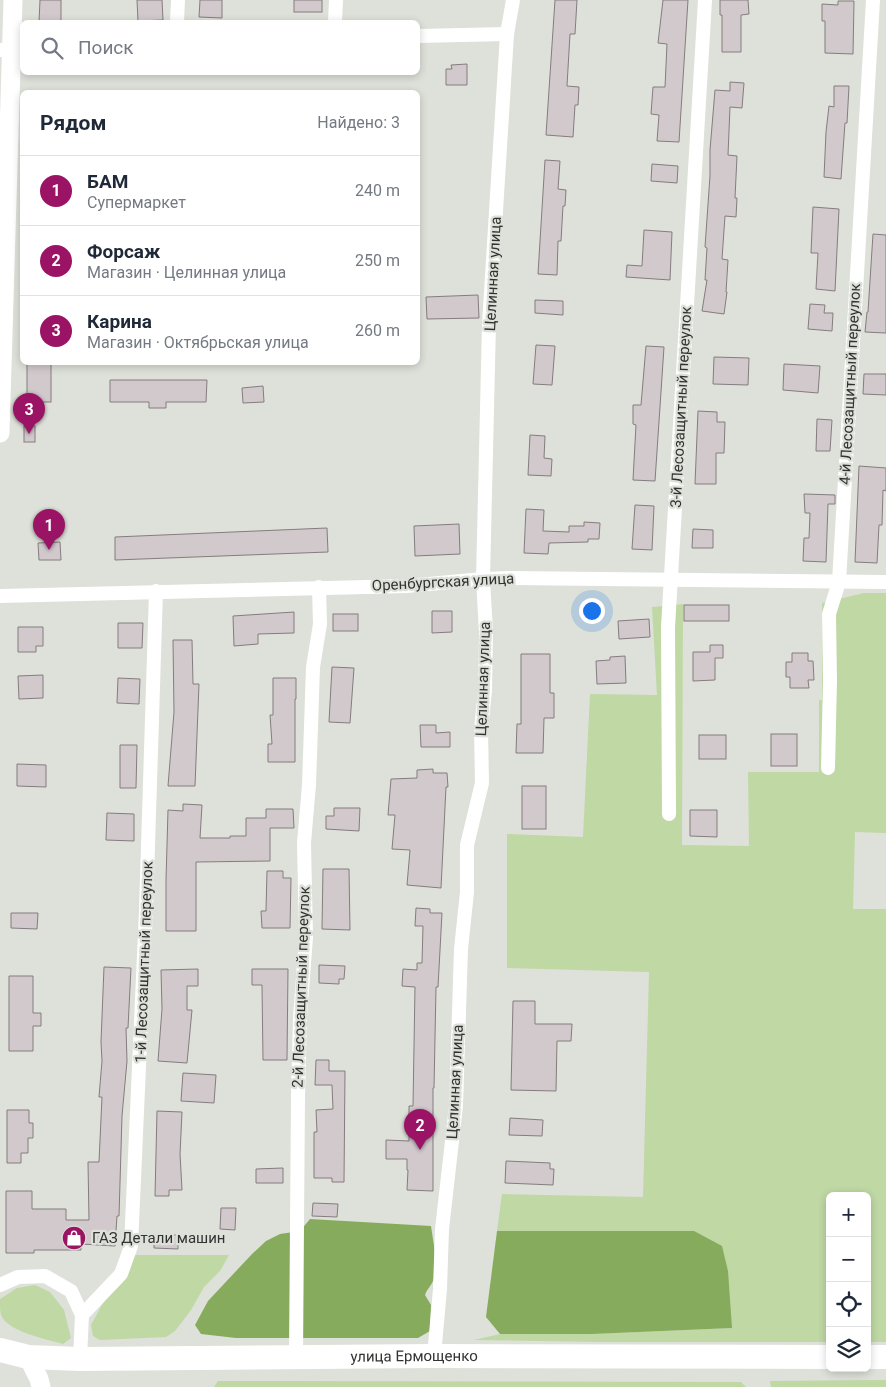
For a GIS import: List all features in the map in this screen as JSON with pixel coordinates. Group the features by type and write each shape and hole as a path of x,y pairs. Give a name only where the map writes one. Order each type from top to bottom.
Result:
{"highway":[{"name":"улица Ермощенко","path":"0,1350 28,1357 80,1359 434,1356 826,1357"},
{"path":"871,1357 886,1357"}],"street":[{"path":"0,433 13,0"},
{"path":"177,20 178,0"},
{"path":"335,20 336,0"},
{"name":"Целинная улица","path":"434,1356 440,1289 442,1229 456,1106 461,949 467,892 467,845 482,784 481,729 485,691 486,632 483,579 489,324 507,34 513,0"},
{"name":"3-й Лесозащитный переулок","path":"669,814 668,627 705,0"},
{"name":"4-й Лесозащитный переулок","path":"828,768 829,614 839,582 873,0"},
{"path":"420,36 507,34"},
{"name":"Оренбургская улица","path":"0,596 407,586 483,579 886,582"},
{"name":"2-й Лесозащитный переулок","path":"296,1357 298,1096 300,1017 306,937 304,844 309,785 313,667 320,624 319,587"},
{"name":"1-й Лесозащитный переулок","path":"82,1315 121,1274 131,1246 146,910 156,591"},
{"path":"0,1285 18,1277 45,1276 71,1291 82,1315 80,1359"},
{"path":"28,1357 42,1387"}],"green space":[{"path":"864,593 886,593 886,833 855,832 853,909 886,909 886,1342 871,1342 871,1192 826,1192 826,1342 474,1340 500,1334 592,1334 732,1328 694,1231 497,1231 502,1194 643,1197 649,972 507,968 507,834 583,837 590,694 657,695 652,607 683,604 682,845 749,846 748,772 819,772 819,700 822,700 822,603"},
{"path":"310,1219 431,1226 436,1269 433,1281 425,1295 431,1305 430,1331 418,1338 236,1338 201,1334 195,1325 208,1301 252,1254 266,1241 280,1234 300,1231"},
{"path":"497,1231 694,1231 722,1246 728,1271 732,1328 592,1334 500,1334 486,1317"},
{"path":"135,1255 229,1255 220,1271 204,1287 191,1310 175,1331 166,1337 100,1340 93,1336 91,1325 103,1303 125,1277"},
{"path":"35,1285 50,1292 64,1310 71,1338 63,1344 19,1330 5,1321 1,1315 0,1299 17,1288"},
{"path":"886,1380 886,1387 771,1387 770,1381"},
{"path":"218,1381 741,1382 746,1387 214,1387"}],"building":[{"path":"40,0 61,0 61,20 39,20"},
{"path":"137,0 162,0 163,20 138,20"},
{"path":"200,0 222,0 222,18 199,17"},
{"path":"294,0 322,0 322,12 294,12"},
{"path":"555,0 577,0 575,34 570,34 567,86 579,87 578,105 575,105 573,137 546,135"},
{"path":"663,0 688,0 679,142 657,141 659,115 651,114 653,87 665,87 667,44 658,43"},
{"path":"720,0 748,0 749,14 741,15 741,52 722,52"},
{"path":"838,1 854,1 853,54 825,53 825,21 822,21 822,4 838,5"},
{"path":"467,64 467,85 446,85 446,69 452,69 451,65"},
{"path":"730,82 744,83 742,108 730,107 728,155 737,156 735,198 737,198 736,217 725,216 722,259 728,260 724,314 702,311 707,280 705,280 707,248 705,247 715,90 730,91"},
{"path":"834,86 849,86 841,179 824,177 826,132 829,106 834,107"},
{"path":"545,160 560,161 558,189 566,190 561,241 558,241 557,275 538,274"},
{"path":"652,164 678,166 677,183 651,181"},
{"path":"813,207 839,209 835,291 816,289 818,253 811,253"},
{"path":"644,230 672,232 670,280 626,277 627,265 642,266"},
{"path":"873,234 886,235 886,333 865,332"},
{"path":"478,295 479,318 427,319 426,297"},
{"path":"535,300 563,301 563,315 535,313"},
{"path":"810,304 825,305 824,313 833,313 832,331 808,329"},
{"path":"536,345 555,346 552,385 533,384"},
{"path":"646,346 664,347 655,481 633,480 636,425 633,424 633,405 641,405"},
{"path":"714,357 749,358 748,385 713,384"},
{"path":"784,364 820,366 818,393 783,390"},
{"path":"27,365 51,365 51,402 27,402"},
{"path":"864,374 886,374 886,395 863,394"},
{"path":"110,380 207,380 206,402 166,402 166,408 149,408 149,402 110,402"},
{"path":"263,386 264,402 243,403 242,388"},
{"path":"698,411 717,412 717,422 725,422 724,453 716,453 716,484 695,484"},
{"path":"817,419 832,420 830,451 816,451"},
{"path":"24,426 35,426 35,442 24,442"},
{"path":"530,435 545,436 544,458 552,459 551,476 528,475"},
{"path":"859,466 886,468 886,491 883,490 882,525 879,525 877,563 855,562"},
{"path":"804,494 835,495 835,504 828,504 826,562 803,561 804,538 809,538 810,513 805,513"},
{"path":"635,505 654,506 652,550 632,549"},
{"path":"526,509 544,510 543,531 569,532 569,526 584,526 584,522 600,523 599,539 588,539 588,542 549,543 548,554 524,553"},
{"path":"459,524 460,554 415,556 414,526"},
{"path":"327,528 328,552 115,560 115,537"},
{"path":"693,529 713,530 713,548 692,548"},
{"path":"60,542 61,560 39,560 38,543"},
{"path":"684,605 729,605 729,621 684,621"},
{"path":"432,611 452,611 452,632 432,633"},
{"path":"294,612 294,633 258,634 258,644 234,646 233,616"},
{"path":"333,614 358,614 358,631 333,631"},
{"path":"649,619 650,637 619,639 618,621"},
{"path":"118,623 143,623 142,648 118,648"},
{"path":"18,627 43,627 43,646 36,646 36,652 18,652"},
{"path":"173,640 192,640 193,684 199,684 195,786 168,786 174,712"},
{"path":"710,645 723,645 723,658 715,658 715,680 693,681 693,652 710,652"},
{"path":"792,653 808,653 808,661 813,661 814,680 808,680 809,688 790,688 790,677 786,677 786,662 792,662"},
{"path":"521,654 550,654 550,693 554,693 554,718 544,718 543,753 516,753 517,724 521,724"},
{"path":"625,656 626,683 597,684 596,661 610,660 610,657"},
{"path":"332,667 354,668 350,723 329,722"},
{"path":"43,675 43,698 19,699 18,676"},
{"path":"118,678 140,679 139,704 117,703"},
{"path":"273,678 296,678 295,762 268,762 268,744 272,744 270,715 273,715"},
{"path":"420,725 436,725 436,733 450,732 450,747 421,747"},
{"path":"771,734 797,734 797,766 771,766"},
{"path":"699,735 726,735 726,759 699,759"},
{"path":"120,745 137,745 136,788 120,788"},
{"path":"17,764 46,765 46,787 17,786"},
{"path":"433,769 433,773 447,773 448,787 446,787 441,888 407,885 410,850 392,849 395,815 388,815 391,779 417,778 417,770"},
{"path":"522,786 546,786 546,829 522,829"},
{"path":"183,804 202,805 200,838 246,836 246,818 266,818 266,809 293,809 294,828 270,828 270,861 196,862 196,931 166,931 168,810 183,811"},
{"path":"334,808 360,808 359,831 326,829 326,816 334,816"},
{"path":"690,810 717,810 717,837 690,836"},
{"path":"107,813 134,814 134,841 106,840"},
{"path":"323,869 349,869 350,930 322,929"},
{"path":"267,871 283,871 283,878 291,878 290,928 262,928 261,911 266,911"},
{"path":"416,908 430,909 430,913 442,913 438,987 436,987 433,1088 433,1191 407,1190 407,1159 386,1159 386,1140 409,1141 409,1106 413,1106 415,987 402,986 403,969 417,970 417,963 422,963 423,926 415,926"},
{"path":"11,913 38,913 37,929 11,928"},
{"path":"319,965 345,966 344,979 339,979 339,984 319,983"},
{"path":"104,967 131,968 128,1028 126,1028 127,1061 122,1116 119,1216 117,1216 115,1246 81,1244 81,1250 34,1250 34,1253 6,1253 6,1191 32,1191 32,1209 66,1209 66,1220 89,1220 88,1162 99,1162 102,1097 99,1097 102,1061"},
{"path":"198,969 198,986 187,986 187,1010 192,1010 187,1063 158,1061 162,1009 161,970"},
{"path":"252,969 288,969 287,1060 263,1060 262,985 252,985"},
{"path":"9,976 33,976 33,1013 41,1013 41,1026 33,1026 33,1051 9,1051"},
{"path":"513,1001 535,1001 535,1024 572,1024 571,1041 557,1041 556,1091 511,1090"},
{"path":"316,1060 329,1060 329,1071 345,1071 344,1182 332,1182 332,1178 314,1178 314,1132 317,1132 316,1110 333,1109 332,1085 315,1085"},
{"path":"183,1073 216,1075 214,1103 181,1101"},
{"path":"7,1110 29,1110 29,1123 33,1123 33,1138 28,1138 28,1153 21,1153 21,1163 7,1163"},
{"path":"157,1111 182,1112 180,1154 182,1190 169,1190 169,1196 155,1196"},
{"path":"510,1118 543,1120 542,1136 509,1135"},
{"path":"506,1161 550,1163 550,1169 554,1169 553,1185 505,1183"},
{"path":"283,1168 283,1183 256,1183 256,1169"},
{"path":"313,1203 338,1204 337,1217 312,1216"},
{"path":"221,1208 236,1208 235,1230 220,1229"},
{"path":"154,1235 178,1235 178,1249 154,1248"}],"place":[{"name":"Карина","path":"29,434"},
{"name":"БАМ","path":"49,550"},
{"name":"Форсаж","path":"420,1150"},
{"name":"ГАЗ Детали машин","path":"74,1238"}]}
